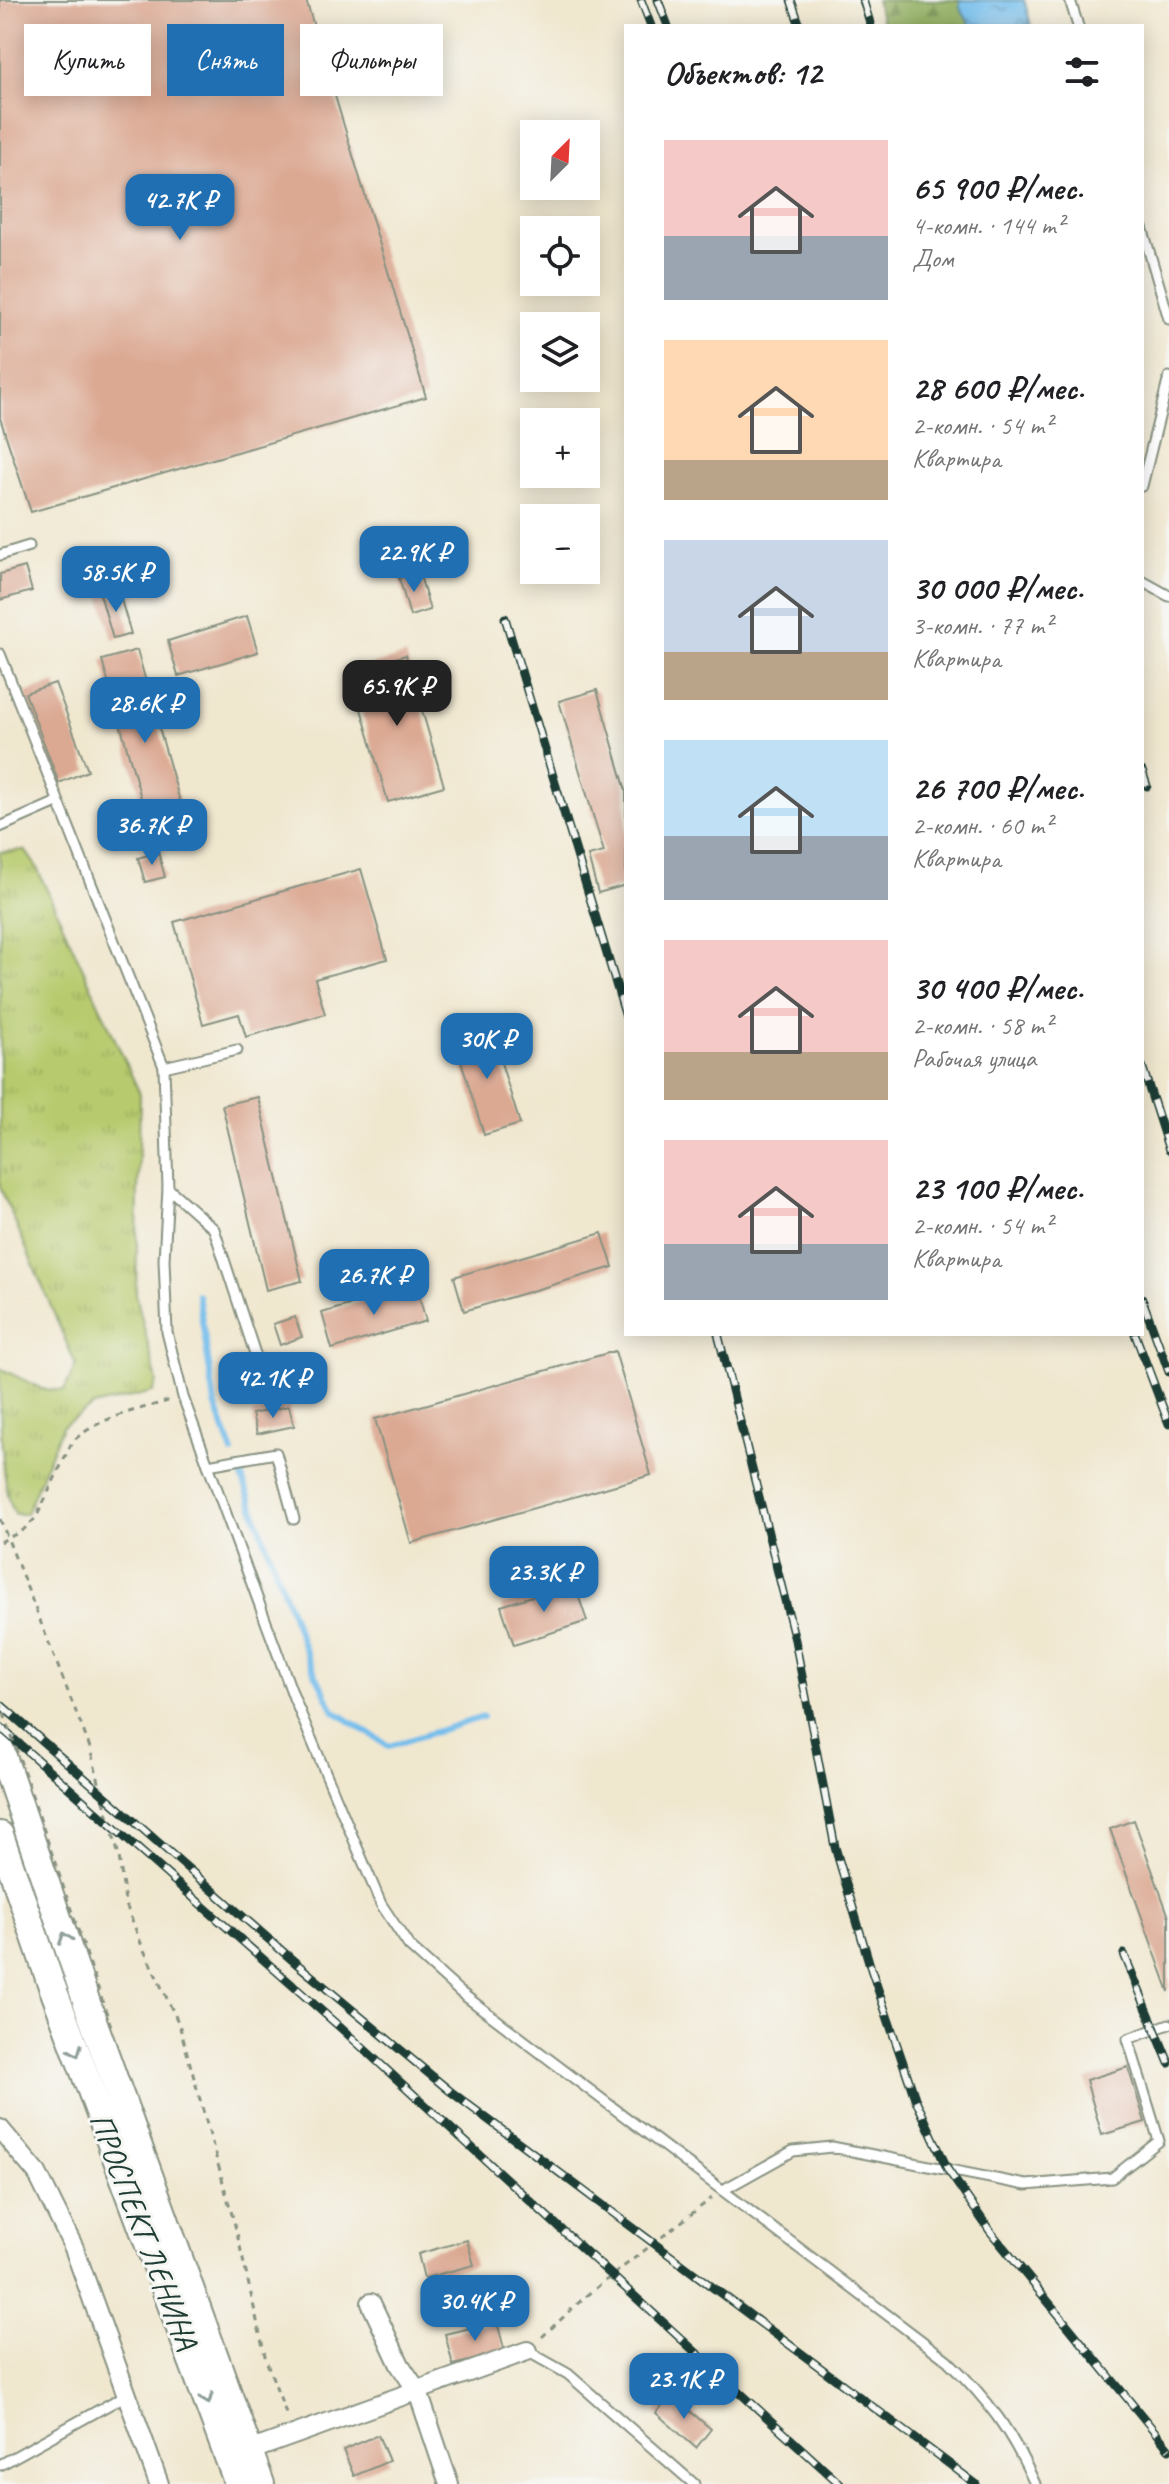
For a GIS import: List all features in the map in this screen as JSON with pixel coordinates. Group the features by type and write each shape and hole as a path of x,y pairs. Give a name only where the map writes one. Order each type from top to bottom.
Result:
{"main road":[{"name":"ПРОСПЕКТ ЛЕНИНА","path":"0,1748 90,2012 261,2484"},
{"name":"ПРОСПЕКТ ЛЕНИНА","path":"0,1835 49,1978 238,2484"}],"street":[{"path":"0,2129 37,2173 74,2248 159,2484"},
{"path":"371,2303 400,2365 418,2392 449,2484"},
{"path":"249,2451 527,2351"}],"lane":[{"path":"1070,0 1077,24"},
{"path":"1144,234 1169,319"},
{"path":"1144,478 1169,377"},
{"path":"0,555 29,546"},
{"path":"1144,582 1169,596"},
{"path":"0,654 164,1067 168,1188 164,1260 167,1332 183,1397 330,1785 381,1904 409,1946 460,1992 947,2360 985,2396 1017,2443 1035,2484"},
{"path":"0,827 57,802"},
{"path":"164,1067 237,1050"},
{"path":"168,1188 214,1229 262,1375"},
{"path":"208,1465 276,1453 294,1519"},
{"path":"723,2190 793,2151 832,2147 1026,2185 1112,2178 1159,2141 1128,2039 1169,2024"},
{"path":"527,2351 568,2374 694,2484"},
{"path":"0,2465 128,2394"}],"path":[{"path":"0,1542 22,1531 36,1518 72,1442 82,1432 102,1420 183,1397"},
{"path":"0,1519 89,1745 119,1856 125,1902 179,2024 236,2229 266,2360 294,2435"},
{"path":"0,1702 112,2029"},
{"path":"527,2351 587,2295 723,2190"}],"green space":[{"path":"876,0 960,0 960,8 970,24 882,24"},
{"path":"25,850 36,866 140,1094 136,1294 157,1382 153,1392 93,1406 62,1426 26,1514 15,1514 4,1466 0,1368 42,1389 64,1391 76,1365 0,1187 0,852"}],"water":[{"path":"960,0 1024,0 1031,24 970,24 960,8"}],"building":[{"path":"0,0 306,0 313,24 300,24 300,96 335,96 426,397 31,512 0,418"},
{"path":"25,567 32,591 0,600 0,574"},
{"path":"419,572 430,610 410,616 399,578"},
{"path":"118,589 131,634 113,639 100,594"},
{"path":"247,616 258,652 178,676 168,641"},
{"path":"137,650 188,830 153,840 102,660"},
{"path":"406,655 444,786 388,802 350,671"},
{"path":"55,683 88,771 59,783 25,693"},
{"path":"597,690 624,784 624,886 598,893 588,856 604,852 559,701"},
{"path":"158,852 165,877 145,882 138,858"},
{"path":"361,869 387,959 315,979 325,1014 246,1037 239,1014 203,1024 174,922"},
{"path":"490,1027 520,1124 484,1135 454,1038"},
{"path":"258,1097 302,1281 266,1290 222,1105"},
{"path":"602,1233 613,1267 464,1311 454,1277"},
{"path":"416,1285 426,1321 332,1349 322,1313"},
{"path":"295,1317 302,1337 280,1345 273,1324"},
{"path":"615,1351 651,1475 411,1543 375,1419"},
{"path":"289,1406 294,1426 257,1434 252,1414"},
{"path":"574,1583 587,1621 514,1645 501,1606"},
{"path":"1134,1820 1169,1917 1169,1992 1110,1829"},
{"path":"1128,2067 1145,2122 1102,2135 1086,2080"},
{"path":"467,2240 474,2265 424,2278 418,2254"},
{"path":"497,2322 505,2352 453,2365 445,2334"},
{"path":"671,2395 711,2429 696,2448 656,2413"},
{"path":"378,2435 389,2461 354,2476 343,2450"}],"waterway":[{"path":"198,1295 215,1404 233,1453"},
{"path":"239,1469 308,1659 334,1711 389,1746 483,1717"}],"railway":[{"path":"641,0 650,24"},
{"path":"658,0 667,24"},
{"path":"791,0 799,24"},
{"path":"863,0 870,24"},
{"path":"505,618 624,1010"},
{"path":"1144,777 1147,786"},
{"path":"1144,1072 1169,1150"},
{"path":"1144,1304 1169,1372"},
{"path":"719,1336 795,1640 835,1847 871,1969 915,2098 948,2170 990,2231 1169,2449"},
{"path":"1136,1336 1169,1424"},
{"path":"0,1704 297,1964 450,2091 976,2484"},
{"path":"0,1727 342,2029 840,2484"},
{"path":"1124,1954 1169,2063"}]}
